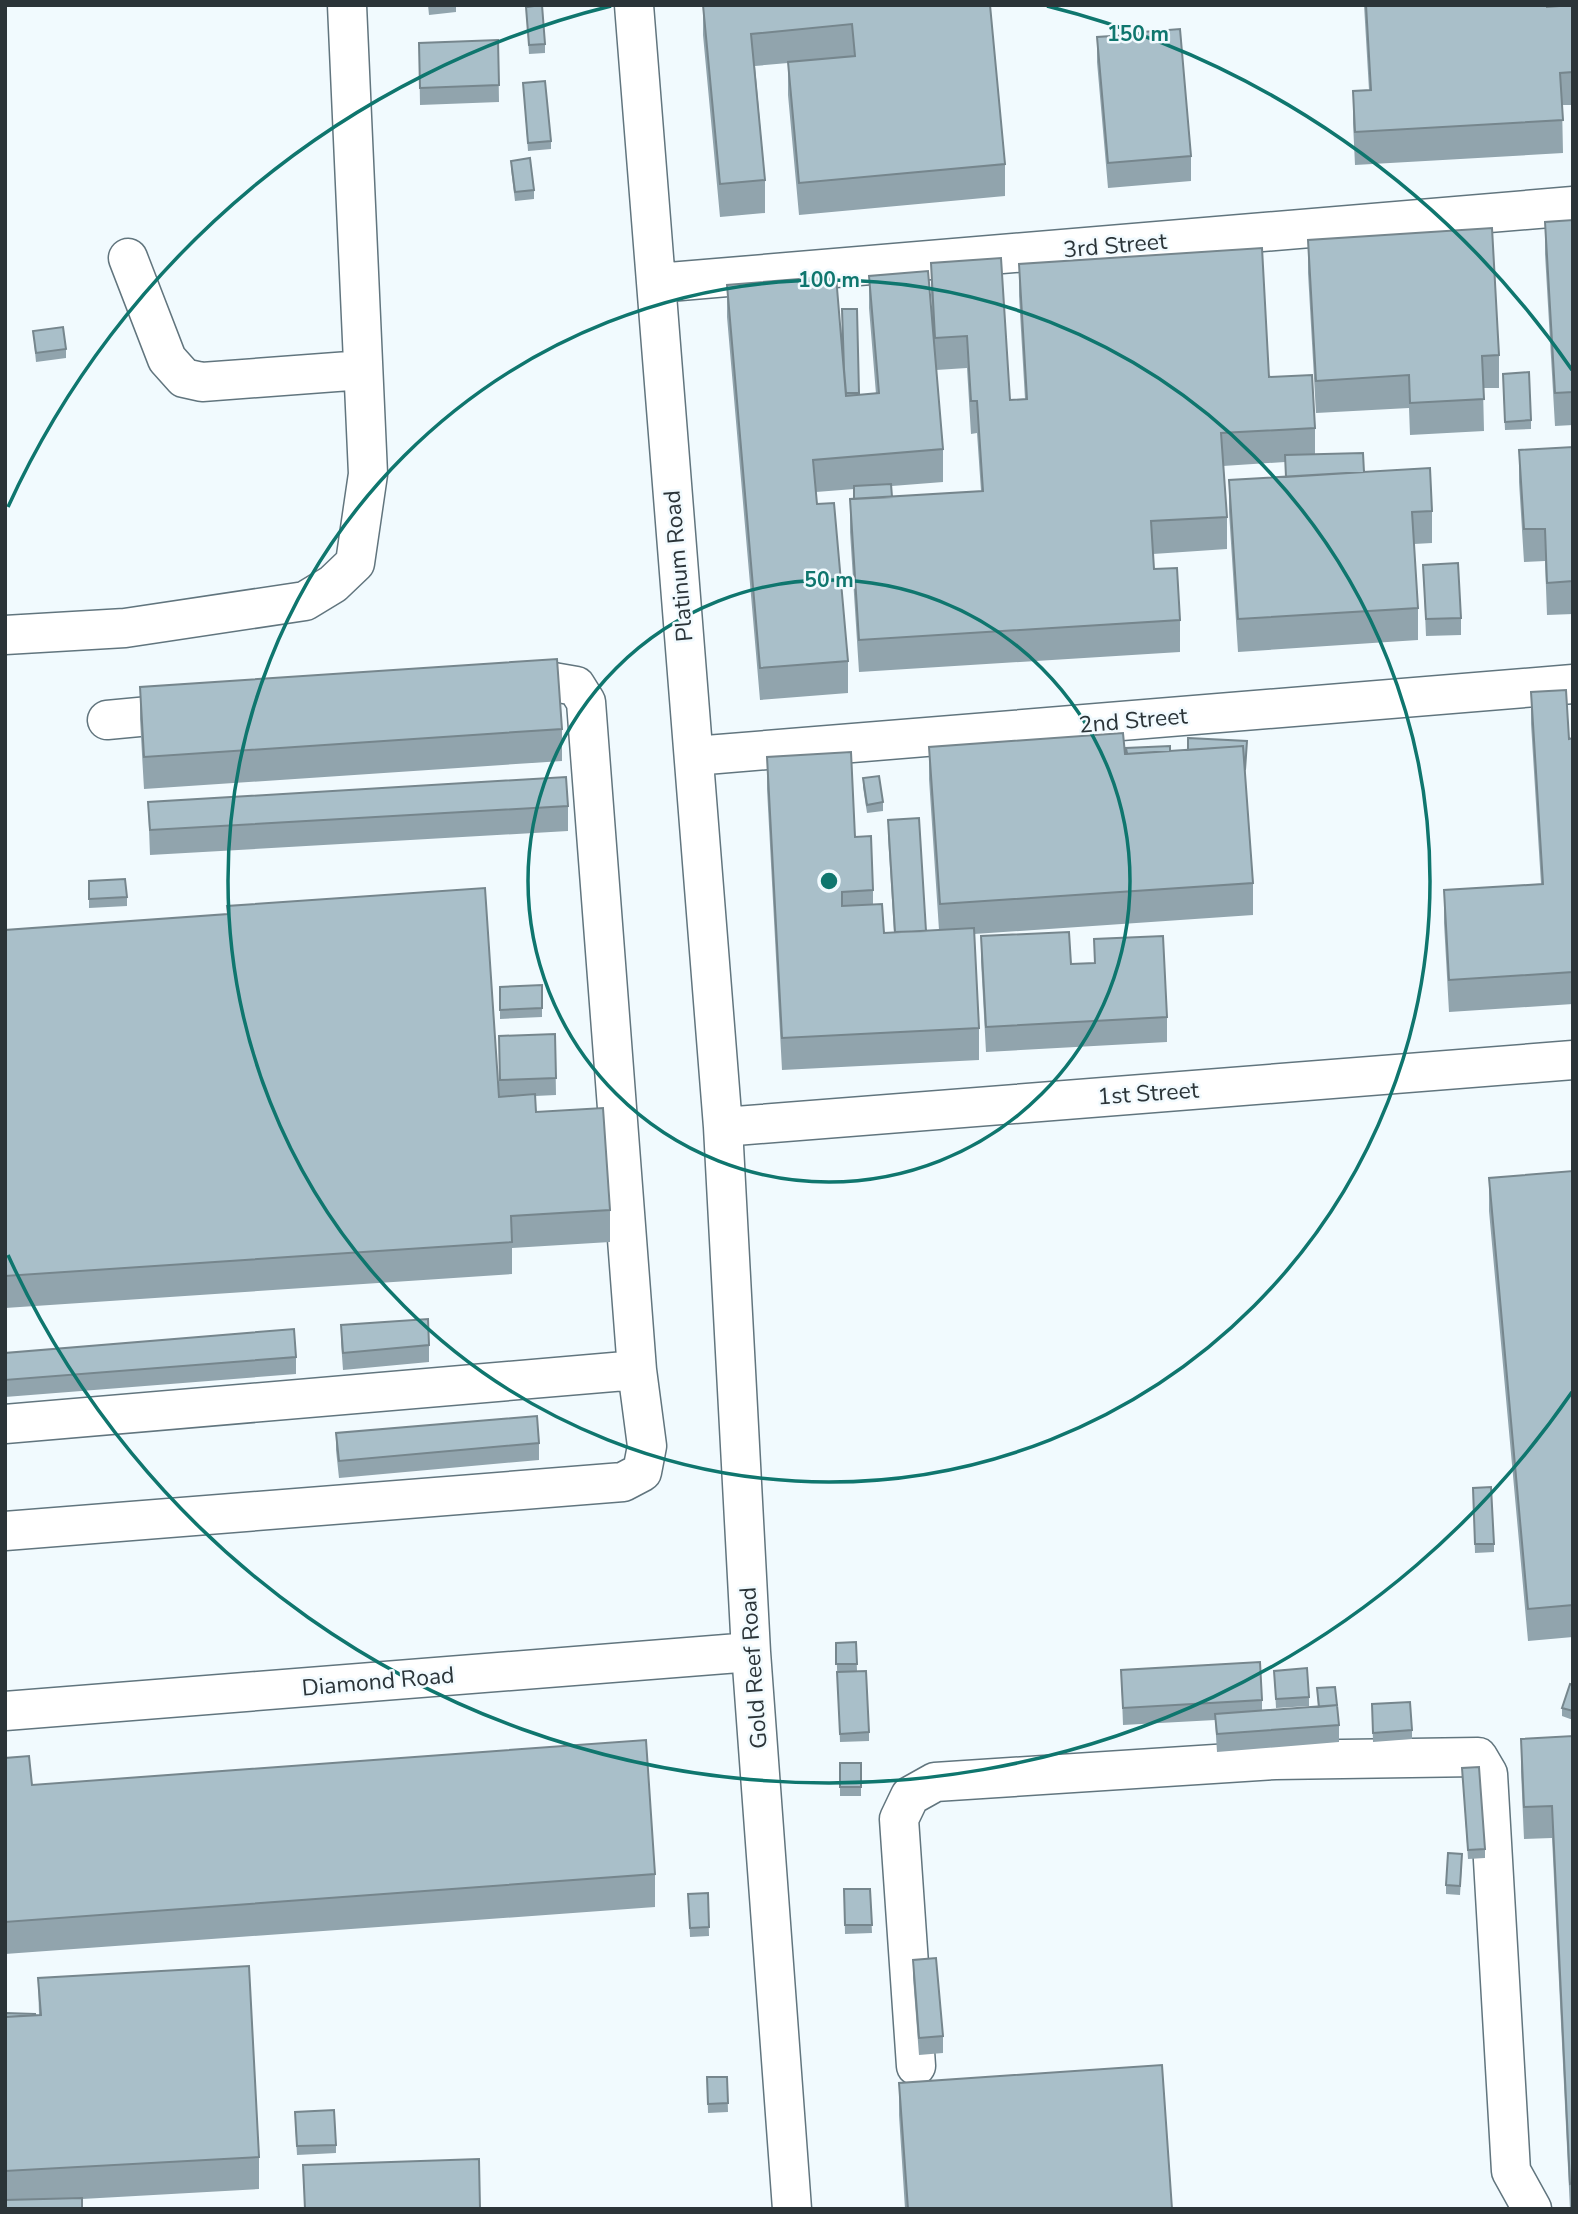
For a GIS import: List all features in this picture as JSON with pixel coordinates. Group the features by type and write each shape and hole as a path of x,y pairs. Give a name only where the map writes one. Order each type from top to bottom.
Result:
{"street":[{"path":"5,635 125,628 305,601 333,584 355,563 368,474 347,5"},
{"name":"Platinum Road","path":"635,5 723,1127"},
{"name":"3rd Street","path":"657,283 1573,206"},
{"path":"128,258 167,359 184,379 202,382 363,370"},
{"path":"5,1531 623,1482 642,1472 647,1446 637,1370 586,702 576,686 553,682 470,689"},
{"name":"2nd Street","path":"694,756 1573,684"},
{"path":"107,720 233,709"},
{"name":"1st Street","path":"723,1127 1573,1060"},
{"name":"Gold Reef Road","path":"723,1127 751,1652 792,2209"},
{"path":"5,1424 637,1370"},
{"name":"Diamond Road","path":"5,1711 751,1652"},
{"path":"916,2066 899,1819 909,1796 935,1782 1275,1760 1478,1757 1488,1773 1511,2171 1532,2209"}],"building":[{"path":"542,5 545,44 529,45 526,7"},
{"path":"703,5 990,5 1005,164 799,183 788,62 855,56 852,24 751,34 765,180 720,184"},
{"path":"1366,5 1573,5 1573,72 1560,73 1563,120 1355,132 1353,91 1371,90"},
{"path":"1180,29 1191,156 1108,163 1097,37"},
{"path":"498,40 499,85 420,88 419,43"},
{"path":"545,81 551,141 528,143 523,83"},
{"path":"530,158 534,190 515,192 511,161"},
{"path":"1573,220 1573,392 1555,393 1545,222"},
{"path":"1492,228 1499,355 1482,356 1484,399 1410,403 1409,375 1316,381 1308,240"},
{"path":"1262,248 1269,377 1312,375 1315,428 1221,433 1227,517 1151,521 1154,569 1177,568 1180,620 859,640 850,499 983,491 977,401 971,401 967,336 935,338 931,263 1001,258 1010,400 1027,399 1019,264"},
{"path":"928,271 943,449 813,460 817,504 834,503 848,661 760,668 727,285 836,276 846,396 879,393 869,276"},
{"path":"842,309 857,309 859,393 846,393"},
{"path":"63,327 66,349 36,353 33,331"},
{"path":"1529,372 1531,420 1505,422 1503,374"},
{"path":"1573,447 1573,581 1547,583 1545,529 1524,529 1519,450"},
{"path":"1363,453 1364,472 1286,477 1285,455"},
{"path":"1430,468 1432,511 1412,512 1418,608 1238,619 1229,480"},
{"path":"891,484 892,497 854,499 854,486"},
{"path":"1458,563 1461,618 1426,619 1423,565"},
{"path":"557,659 562,729 144,757 140,687"},
{"path":"1566,690 1569,739 1573,738 1573,972 1449,980 1444,890 1543,884 1531,692"},
{"path":"1123,733 1125,754 1243,746 1253,883 940,904 929,747"},
{"path":"1188,738 1247,741 1245,770 1243,746 1188,750"},
{"path":"1170,746 1170,751 1127,754 1126,748"},
{"path":"851,752 855,837 871,836 873,890 842,892 842,906 882,904 884,933 974,928 979,1028 782,1038 767,757"},
{"path":"879,776 883,802 867,805 863,778"},
{"path":"566,777 568,806 150,830 148,802"},
{"path":"919,818 926,931 895,932 888,820"},
{"path":"125,879 127,897 89,899 89,881"},
{"path":"485,888 499,1097 535,1094 536,1112 603,1108 610,1210 511,1216 512,1242 5,1276 5,930 228,914 227,906"},
{"path":"1069,932 1071,964 1095,963 1094,939 1163,936 1167,1017 986,1027 981,936"},
{"path":"542,985 542,1008 500,1010 500,987"},
{"path":"555,1034 556,1078 500,1080 499,1036"},
{"path":"1573,1171 1573,1605 1528,1609 1489,1178"},
{"path":"428,1319 429,1345 343,1353 341,1325"},
{"path":"294,1329 296,1357 5,1380 5,1353"},
{"path":"537,1416 539,1443 339,1461 336,1433"},
{"path":"1491,1487 1494,1544 1475,1544 1473,1488"},
{"path":"856,1642 857,1664 836,1664 836,1643"},
{"path":"1260,1662 1262,1700 1123,1708 1121,1670"},
{"path":"1307,1668 1309,1697 1276,1699 1274,1671"},
{"path":"866,1671 869,1732 840,1734 837,1672"},
{"path":"1570,1684 1573,1685 1573,1711 1562,1708"},
{"path":"1335,1687 1337,1705 1319,1707 1317,1688"},
{"path":"1410,1702 1412,1730 1373,1733 1372,1704"},
{"path":"1337,1705 1339,1725 1217,1734 1215,1714"},
{"path":"1573,1736 1573,2183 1570,2184 1552,1806 1524,1807 1521,1739"},
{"path":"646,1740 655,1874 5,1922 5,1758 29,1756 32,1785"},
{"path":"840,1763 861,1763 861,1787 840,1787"},
{"path":"1479,1767 1485,1849 1468,1850 1462,1768"},
{"path":"1448,1853 1462,1854 1460,1886 1446,1885"},
{"path":"844,1889 870,1889 872,1925 845,1925"},
{"path":"708,1893 709,1927 690,1928 688,1894"},
{"path":"936,1958 943,2036 919,2038 913,1960"},
{"path":"249,1966 259,2157 5,2171 5,2017 41,2015 38,1978"},
{"path":"5,2013 35,2014 35,2015 5,2017"},
{"path":"1162,2065 1172,2209 908,2209 899,2083"},
{"path":"707,2077 727,2077 728,2103 708,2104"},
{"path":"334,2110 336,2145 297,2146 295,2112"},
{"path":"479,2159 480,2209 305,2209 303,2165"},
{"path":"82,2198 82,2209 5,2209 5,2200"}]}
